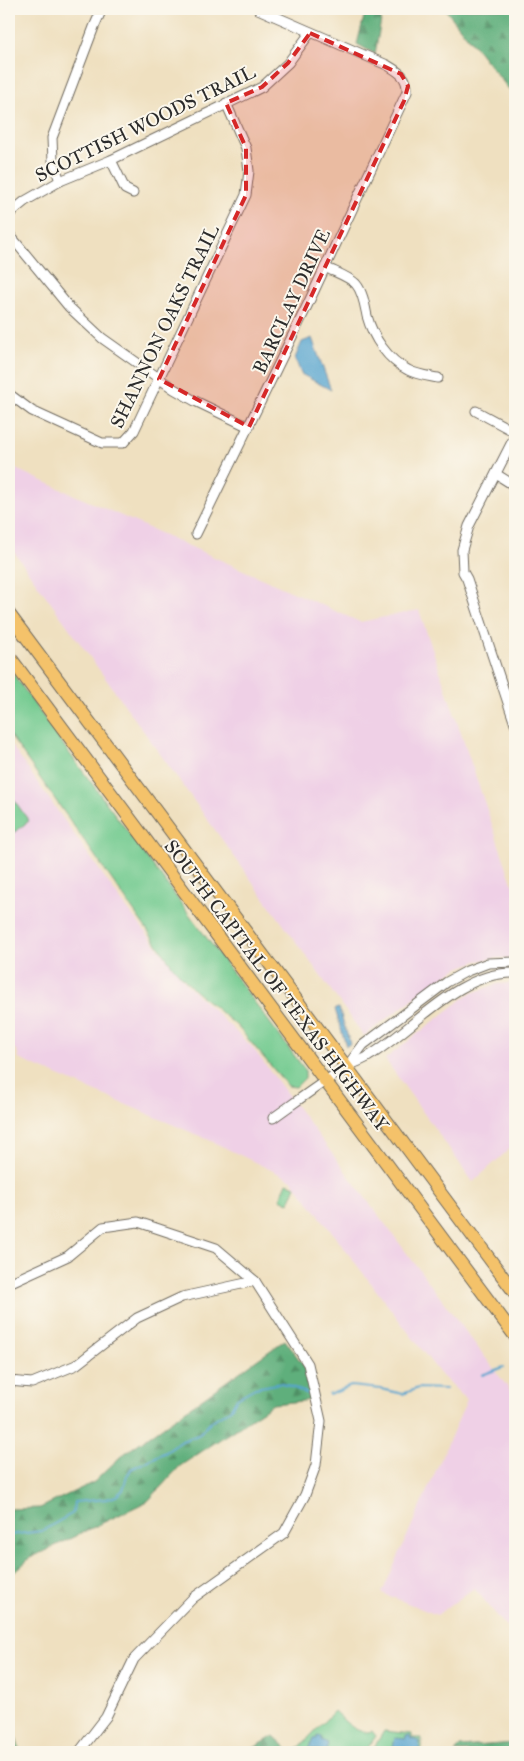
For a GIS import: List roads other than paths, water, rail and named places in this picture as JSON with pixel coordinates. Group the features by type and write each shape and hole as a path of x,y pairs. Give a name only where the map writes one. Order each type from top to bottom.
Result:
{"highway":[{"name":"SOUTH CAPITAL OF TEXAS HIGHWAY","path":"9,614 515,1293"},
{"name":"SOUTH CAPITAL OF TEXAS HIGHWAY","path":"9,656 515,1336"}],"street":[{"path":"60,182 53,161 52,138 102,9"},
{"path":"258,9 310,33"},
{"name":"SCOTTISH WOODS TRAIL","path":"9,214 25,202 60,182 111,160 262,87 288,64 310,33"},
{"name":"BARCLAY DRIVE","path":"196,534 249,427 407,92 406,80 401,74 387,65 310,33"},
{"name":"SHANNON OAKS TRAIL","path":"9,394 32,411 102,443 123,443 134,431 246,195 248,171 246,148 226,103"},
{"path":"111,160 125,188 133,193"},
{"path":"9,234 69,307 102,338 159,379 195,401 249,427"},
{"path":"325,267 357,285 375,335 382,348 395,361 408,370 438,378"},
{"path":"476,411 515,434 469,526 462,550 463,572 467,579 515,724"},
{"path":"496,474 515,486"},
{"path":"346,1067 363,1045 447,982 467,971 488,963 515,962"},
{"path":"274,1118 346,1067 368,1057 433,1008 472,983 493,975 515,973"},
{"path":"9,1283 68,1256 103,1227 138,1222 216,1248 255,1281 308,1364 321,1421 316,1465 305,1495 284,1533 193,1598 134,1659 106,1717 79,1752"},
{"path":"9,1382 32,1382 76,1365 137,1318 182,1297 255,1281"}],"water":[{"path":"312,338 331,390 301,374 295,358 302,342"},
{"path":"339,1008 350,1044 346,1046 335,1009"},
{"path":"317,1736 328,1743 326,1752 309,1748 313,1738 317,1739"},
{"path":"406,1736 420,1741 419,1752 393,1748 395,1738 406,1739"}],"waterway":[{"path":"482,1375 503,1367"},
{"path":"9,1535 42,1531 73,1513 74,1502 107,1499 116,1496 123,1490 131,1469 166,1452 182,1441 198,1435 210,1422 231,1409 237,1398 255,1388 282,1383 311,1395"},
{"path":"329,1395 351,1386 381,1389 403,1394 418,1388 446,1389"}]}
